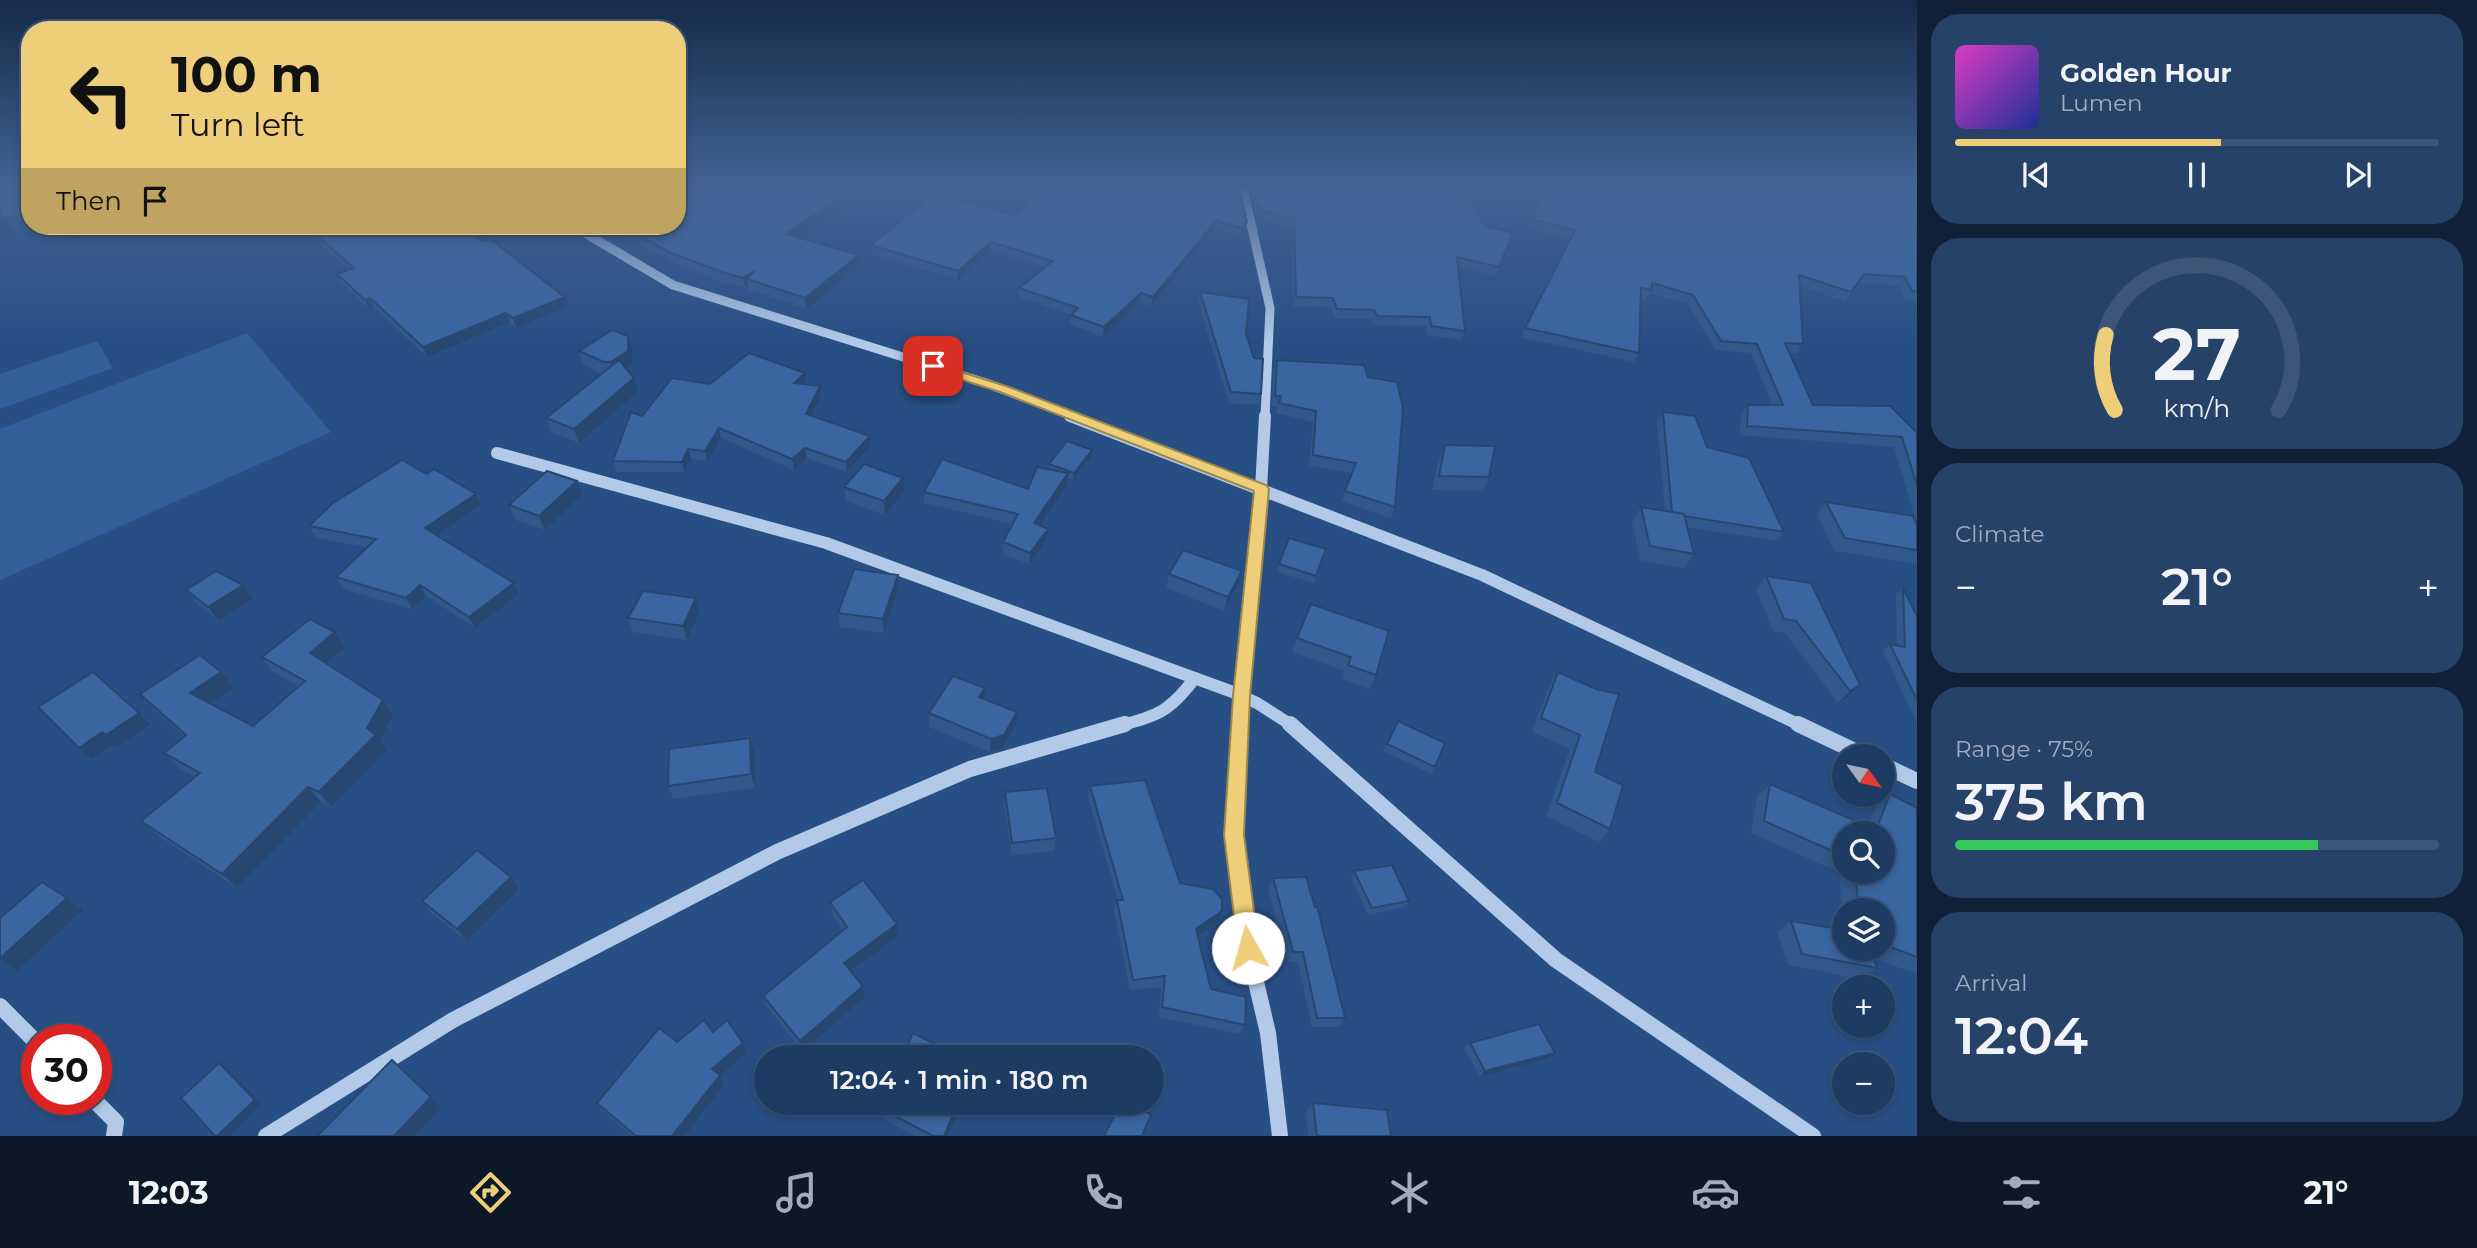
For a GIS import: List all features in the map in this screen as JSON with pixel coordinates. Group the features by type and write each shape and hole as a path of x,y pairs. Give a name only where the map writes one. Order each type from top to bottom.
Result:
{"street":[{"path":"591,237 661,279 683,289 986,383 1482,575 1840,744"},
{"path":"1254,237 1270,308 1261,489 1241,696 1234,835 1248,948 1268,1033 1280,1136"},
{"path":"497,453 826,543 1241,696 1297,729 1510,922 1556,960 1813,1136"},
{"path":"266,1136 453,1020 777,852 970,769 1147,718 1175,704 1195,678"},
{"path":"1895,771 1917,781"},
{"path":"0,1006 21,1026"},
{"path":"109,1115 116,1122 114,1136"}],"shaded area":[{"path":"247,333 331,432 0,580 0,429"},
{"path":"97,341 113,368 0,409 0,374"}],"building":[{"path":"318,237 477,237 482,241 490,239 565,297 513,318 506,313 423,347 370,298 365,300 337,274 354,268"},
{"path":"642,237 796,237 859,255 805,298 747,279 754,271 743,278 671,253"},
{"path":"881,237 1203,237 1153,297 1141,293 1104,327 1071,315 1078,308 1019,288 1053,261 991,242 958,271 871,245"},
{"path":"1294,237 1511,237 1499,267 1457,257 1465,331 1431,326 1430,317 1377,316 1374,310 1337,309 1333,298 1296,297"},
{"path":"1571,237 1917,237 1917,292 1912,291 1905,277 1864,274 1851,292 1799,275 1803,344 1785,343 1813,405 1890,406 1917,433 1917,486 1902,437 1747,426 1748,405 1783,405 1757,344 1721,341 1693,295 1652,283 1651,290 1641,288 1639,353 1525,328"},
{"path":"1200,292 1249,299 1246,334 1254,358 1263,359 1261,394 1231,392"},
{"path":"612,330 628,336 628,351 611,362 604,362 579,351"},
{"path":"749,353 805,373 794,383 820,386 806,414 870,436 846,462 805,448 792,459 719,428 705,451 688,449 682,462 613,461 631,412 642,416 672,378 710,384"},
{"path":"619,360 634,378 574,429 546,418"},
{"path":"1277,360 1364,365 1368,377 1397,382 1403,408 1395,507 1345,491 1356,463 1313,455 1316,411 1279,403 1281,396 1275,396"},
{"path":"1663,412 1695,416 1707,447 1749,458 1784,532 1672,512"},
{"path":"1067,441 1092,450 1074,473 1049,464"},
{"path":"1445,445 1495,446 1489,477 1439,476"},
{"path":"942,459 1028,489 1037,467 1068,473 1034,523 1048,529 1030,553 1003,542 1018,514 924,492"},
{"path":"402,460 427,474 434,469 476,494 425,528 514,583 469,617 420,585 406,598 336,577 376,539 309,526 333,503"},
{"path":"864,464 903,478 884,501 844,487"},
{"path":"547,471 577,481 539,516 509,505"},
{"path":"1826,502 1913,516 1917,525 1917,550 1845,538"},
{"path":"1641,507 1684,514 1694,554 1650,546"},
{"path":"1289,538 1326,549 1316,576 1279,564"},
{"path":"1183,550 1242,571 1228,597 1169,574"},
{"path":"854,569 898,575 883,619 838,613"},
{"path":"216,571 243,585 208,607 186,590"},
{"path":"1766,576 1811,583 1860,685 1850,691 1796,621 1784,619"},
{"path":"1903,588 1917,616 1917,700 1890,644 1905,647"},
{"path":"643,591 696,598 683,626 628,618"},
{"path":"1311,604 1389,631 1376,675 1348,665 1351,657 1297,638"},
{"path":"310,619 335,632 310,653 383,700 367,728 376,735 319,792 308,787 222,874 141,821 200,773 164,753 186,735 140,694 200,655 221,672 190,693 253,726 305,681 262,657"},
{"path":"93,672 139,713 106,735 102,732 79,748 38,707"},
{"path":"1558,672 1596,689 1619,694 1595,772 1623,785 1610,829 1557,803 1580,735 1541,718"},
{"path":"953,676 985,688 979,697 1017,712 1004,735 991,739 929,713"},
{"path":"1398,721 1445,743 1435,767 1387,744"},
{"path":"750,738 751,774 668,786 669,749"},
{"path":"1145,780 1180,883 1213,889 1222,899 1222,911 1196,929 1211,989 1246,997 1245,1025 1162,1007 1165,976 1133,980 1117,900 1123,900 1090,786"},
{"path":"1770,784 1855,821 1832,821 1832,851 1764,821"},
{"path":"1047,788 1056,838 1012,843 1005,792"},
{"path":"1895,797 1917,808 1917,957 1895,949 1895,898 1858,898 1856,884 1895,884 1895,821 1880,821 1885,807 1895,807"},
{"path":"477,850 511,877 457,929 422,901"},
{"path":"1392,865 1409,901 1372,908 1354,871"},
{"path":"1306,877 1315,907 1317,906 1345,1018 1317,1018 1303,952 1293,952 1273,878"},
{"path":"863,880 897,924 844,963 863,986 800,1041 763,996 847,927 830,902"},
{"path":"42,882 67,898 0,958 0,918"},
{"path":"1791,921 1832,928 1832,960 1802,954"},
{"path":"1840,961 1875,961 1877,968"},
{"path":"704,1020 713,1032 727,1020 743,1043 712,1069 720,1075 672,1136 636,1136 597,1103 659,1028 677,1042"},
{"path":"1539,1024 1555,1053 1485,1071 1470,1043"},
{"path":"913,1033 937,1045 908,1045"},
{"path":"392,1060 431,1097 394,1136 317,1136"},
{"path":"219,1063 255,1100 215,1136 181,1098"},
{"path":"1313,1103 1387,1110 1391,1136 1317,1136"},
{"path":"893,1115 953,1115 944,1136 933,1136"},
{"path":"1114,1115 1151,1115 1142,1136 1104,1136"}],"route":[{"path":"933,366 1004,389 1261,489 1241,696 1234,835 1248,948"}]}
